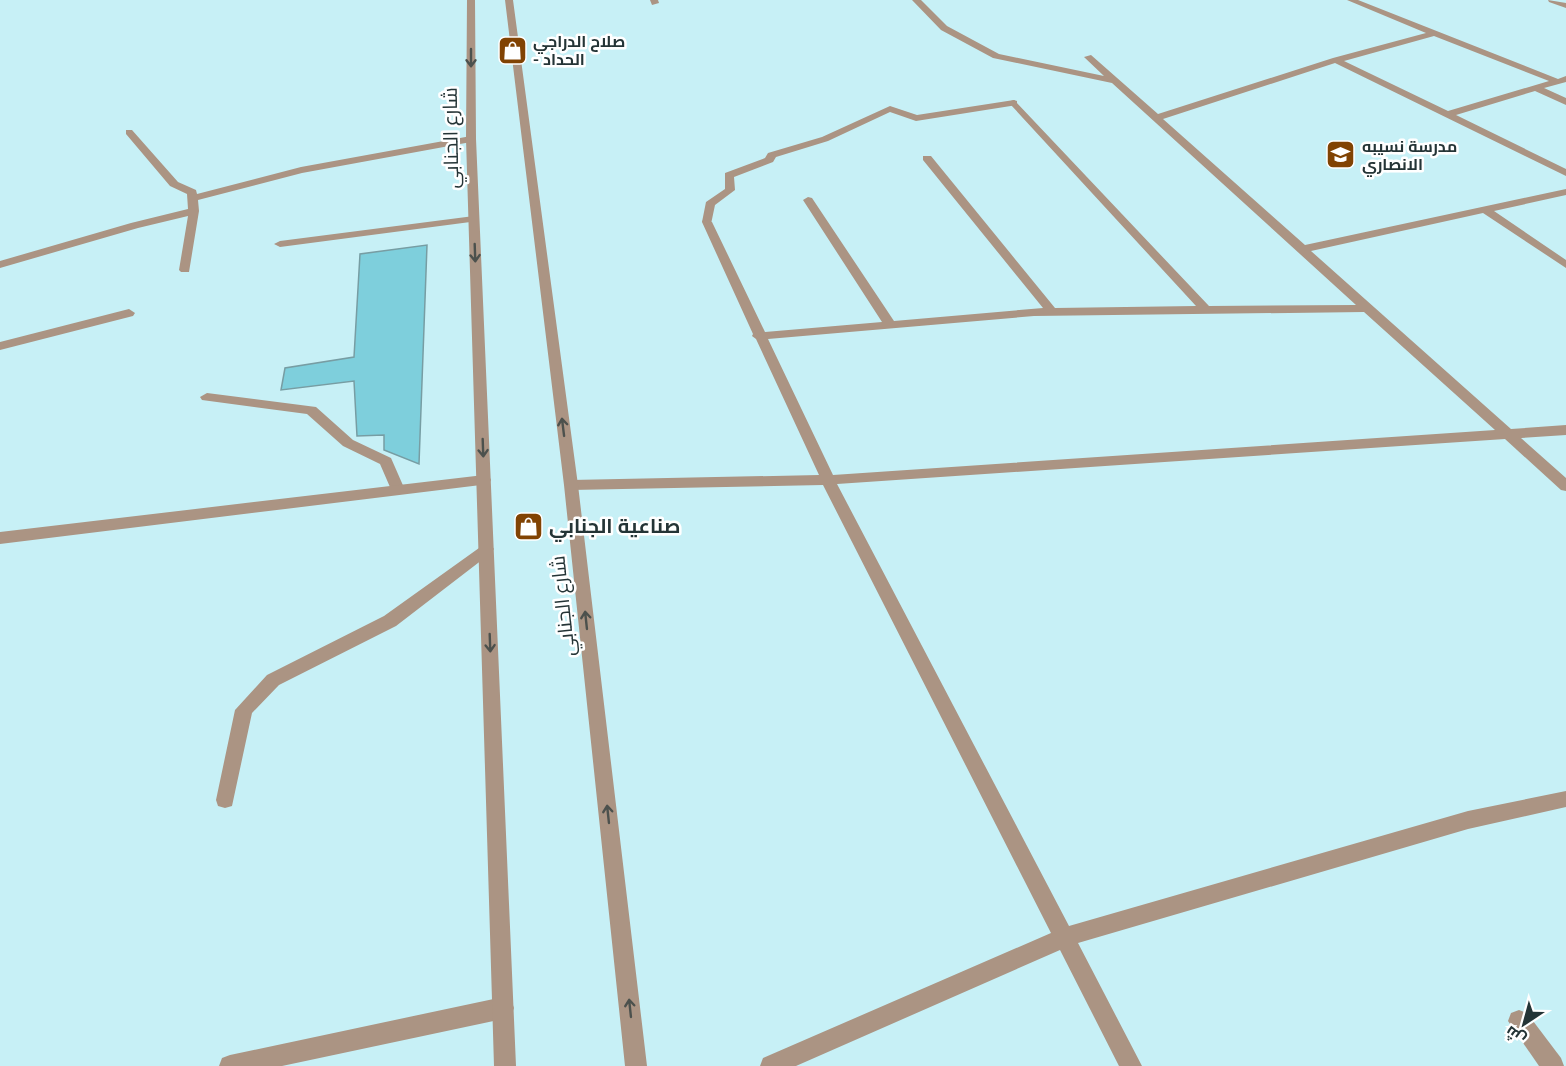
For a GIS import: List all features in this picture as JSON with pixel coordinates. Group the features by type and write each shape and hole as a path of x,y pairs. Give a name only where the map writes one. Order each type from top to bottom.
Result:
{"street":[{"name":"شارع الجنابي","path":"471,0 471,139 505,1066"},
{"name":"شارع الجنابي","path":"509,0 571,485 636,1066"},
{"path":"916,0 944,28 996,56 1115,81"},
{"path":"1351,0 1556,81"},
{"path":"1552,0 1566,6"},
{"path":"1156,118 1336,60 1434,33"},
{"path":"1088,57 1566,486"},
{"path":"1336,60 1566,173"},
{"path":"1446,115 1566,79"},
{"path":"1536,88 1566,102"},
{"path":"1131,1066 828,480 758,336 707,222 710,204 730,190 729,175 769,160 772,155 825,139 890,109 916,118 1014,103 1205,309"},
{"path":"129,132 174,184 192,192 195,198 185,270"},
{"path":"195,198 301,170 471,139"},
{"path":"927,158 1052,312"},
{"path":"1303,249 1566,192"},
{"path":"808,200 890,324"},
{"path":"1485,210 1566,265"},
{"path":"0,265 135,225 194,211"},
{"path":"280,244 474,219"},
{"path":"758,336 1052,312 1370,308"},
{"path":"0,346 129,313"},
{"path":"207,397 311,410 348,443 386,461 398,490"},
{"path":"571,485 828,480 1508,436 1566,430"},
{"path":"0,538 484,480"},
{"path":"225,801 244,710 273,680 390,621 486,549"},
{"path":"771,1066 1065,937 1468,820 1566,799"},
{"path":"230,1066 503,1008"},
{"path":"1519,1021 1553,1066"}],"building":[{"path":"427,245 419,464 384,450 384,435 357,436 354,381 281,390 285,368 354,357 360,254"}],"place":[{"name":"صلاح الدراجي - الحداد","path":"512,50"},
{"name":"مدرسة نسيبه الانصاري","path":"1341,155"},
{"name":"صناعية الجنابي","path":"528,526"}]}
